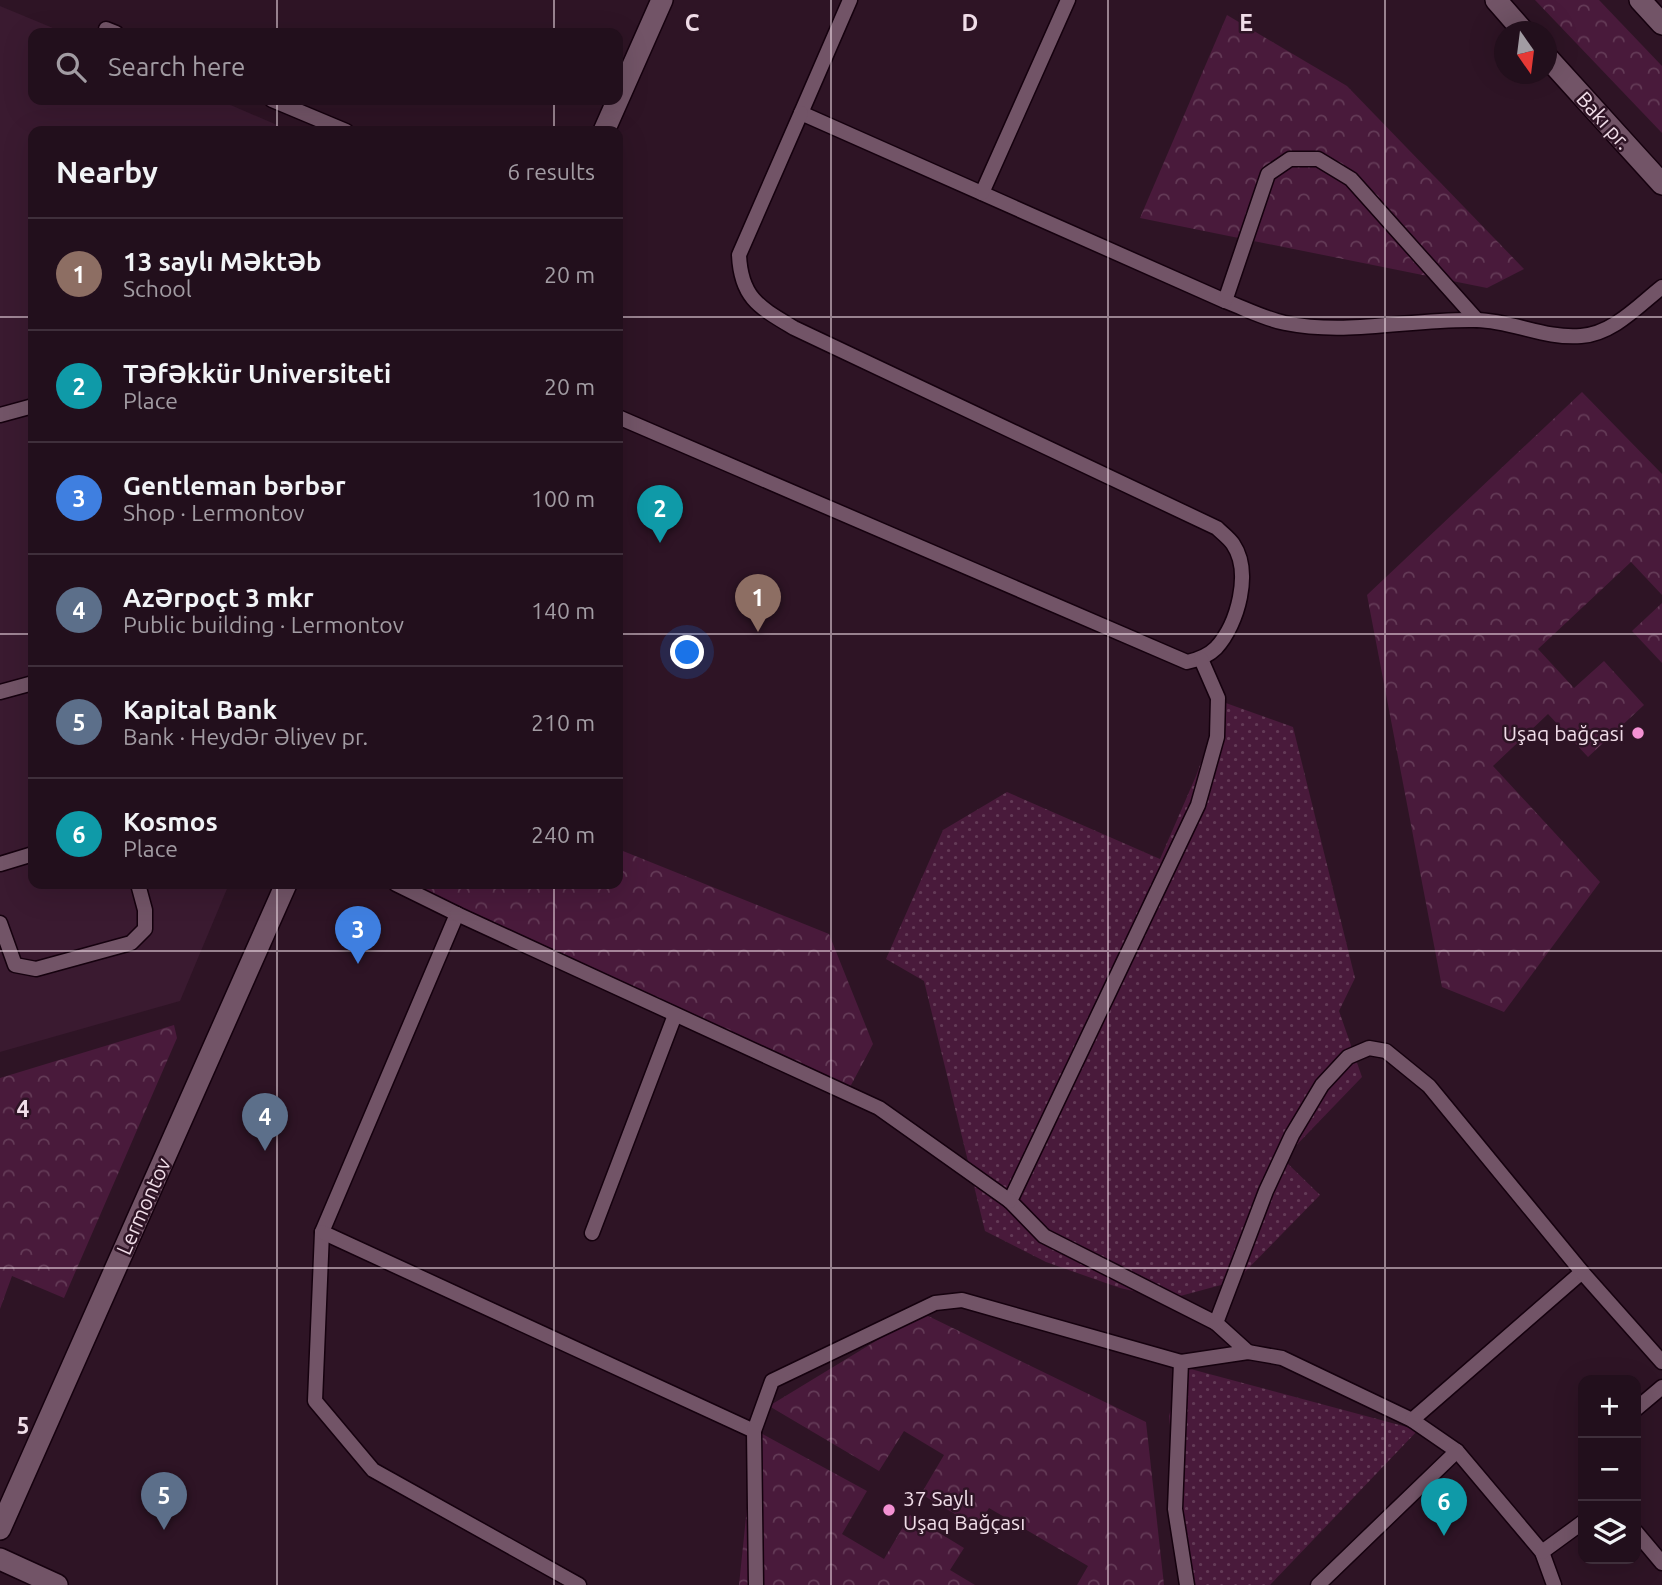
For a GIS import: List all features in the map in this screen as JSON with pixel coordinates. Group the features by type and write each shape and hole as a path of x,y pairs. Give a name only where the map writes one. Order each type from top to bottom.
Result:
{"street":[{"path":"623,88 662,0"},
{"path":"1496,0 1514,21"},
{"path":"1640,0 1662,24"},
{"name":"Bakı pr.","path":"1557,68 1662,184"},
{"path":"606,126 616,105"},
{"name":"Lermontov","path":"0,1529 284,889"},
{"path":"0,1559 57,1585"}],"lane":[{"path":"623,419 1186,662 1201,659 1216,649 1228,630 1240,599 1242,573 1234,545 1217,528 794,328 757,305 740,280 739,255 850,0"},
{"path":"982,193 1068,0"},
{"path":"284,105 334,126"},
{"path":"801,113 1225,301 1285,323 1352,328 1477,320 1514,324 1542,334 1583,336 1609,328 1662,287"},
{"path":"1225,301 1268,174 1290,159 1318,159 1351,179 1477,320"},
{"path":"0,415 28,407"},
{"path":"1010,1201 1198,805 1217,737 1218,698 1201,659"},
{"path":"0,692 28,684"},
{"path":"0,864 28,855"},
{"path":"0,923 15,965 36,969 131,943 145,929 145,910 139,889"},
{"path":"406,889 879,1108 1010,1201 1044,1236 1216,1323 1248,1352"},
{"path":"457,914 321,1232 315,1401 373,1470 579,1585"},
{"path":"593,1233 676,1015"},
{"path":"1216,1323 1266,1191 1292,1135 1330,1076 1348,1057 1369,1048 1386,1051 1429,1087 1582,1272 1662,1362"},
{"path":"321,1232 754,1431"},
{"path":"1412,1420 1582,1272"},
{"path":"756,1585 754,1431 772,1381 935,1303 962,1300 1181,1362 1248,1352 1282,1358 1412,1420 1457,1451 1542,1552 1554,1585"},
{"path":"1181,1362 1175,1509 1187,1585"},
{"path":"1641,1405 1662,1387"},
{"path":"1318,1585 1457,1451"},
{"path":"1542,1552 1578,1526"},
{"path":"1641,1538 1662,1563"}],"shaded area":[{"path":"0,6 53,28 28,28 28,105 231,105 279,126 28,126 28,889 227,889 180,1001 0,1052"}],"green space":[{"path":"1535,0 1599,0 1662,66 1662,133 1557,21"},
{"path":"1227,15 1347,86 1524,269 1487,288 1140,218"},
{"path":"1582,392 1662,474 1662,595 1631,562 1538,649 1574,688 1604,661 1644,705 1588,757 1548,714 1493,766 1600,882 1504,1012 1442,987 1367,595"},
{"path":"1662,603 1662,663 1632,631"},
{"path":"1223,702 1293,727 1355,978 1339,1011 1362,1077 1283,1159 1320,1195 1236,1281 1169,1299 1120,1288 1046,1262 985,1231 924,981 886,959 943,830 1007,792 1160,859 1196,776"},
{"path":"623,851 829,934 873,1044 850,1087 419,889 623,889"},
{"path":"174,1025 177,1038 64,1298 12,1276 0,1309 0,1078"},
{"path":"922,1313 1146,1422 1164,1585 1077,1585 1088,1566 989,1508 977,1527 921,1494 944,1455 904,1431 879,1471 769,1406"},
{"path":"1183,1367 1418,1430 1270,1585 1187,1585 1169,1416"},
{"path":"755,1430 867,1491 842,1534 884,1559 910,1515 964,1548 950,1570 975,1585 739,1585"}],"place":[{"name":"Təfəkkür Universiteti","path":"660,543"},
{"name":"13 saylı Məktəb","path":"758,632"},
{"name":"Uşaq bağçasi","path":"1638,733"},
{"name":"Gentleman bәrbәr","path":"358,964"},
{"name":"Azərpoçt 3 mkr","path":"265,1151"},
{"name":"37 Saylı Uşaq Bağçası","path":"889,1510"},
{"name":"Kapital Bank","path":"164,1530"},
{"name":"Kosmos","path":"1444,1536"}]}
